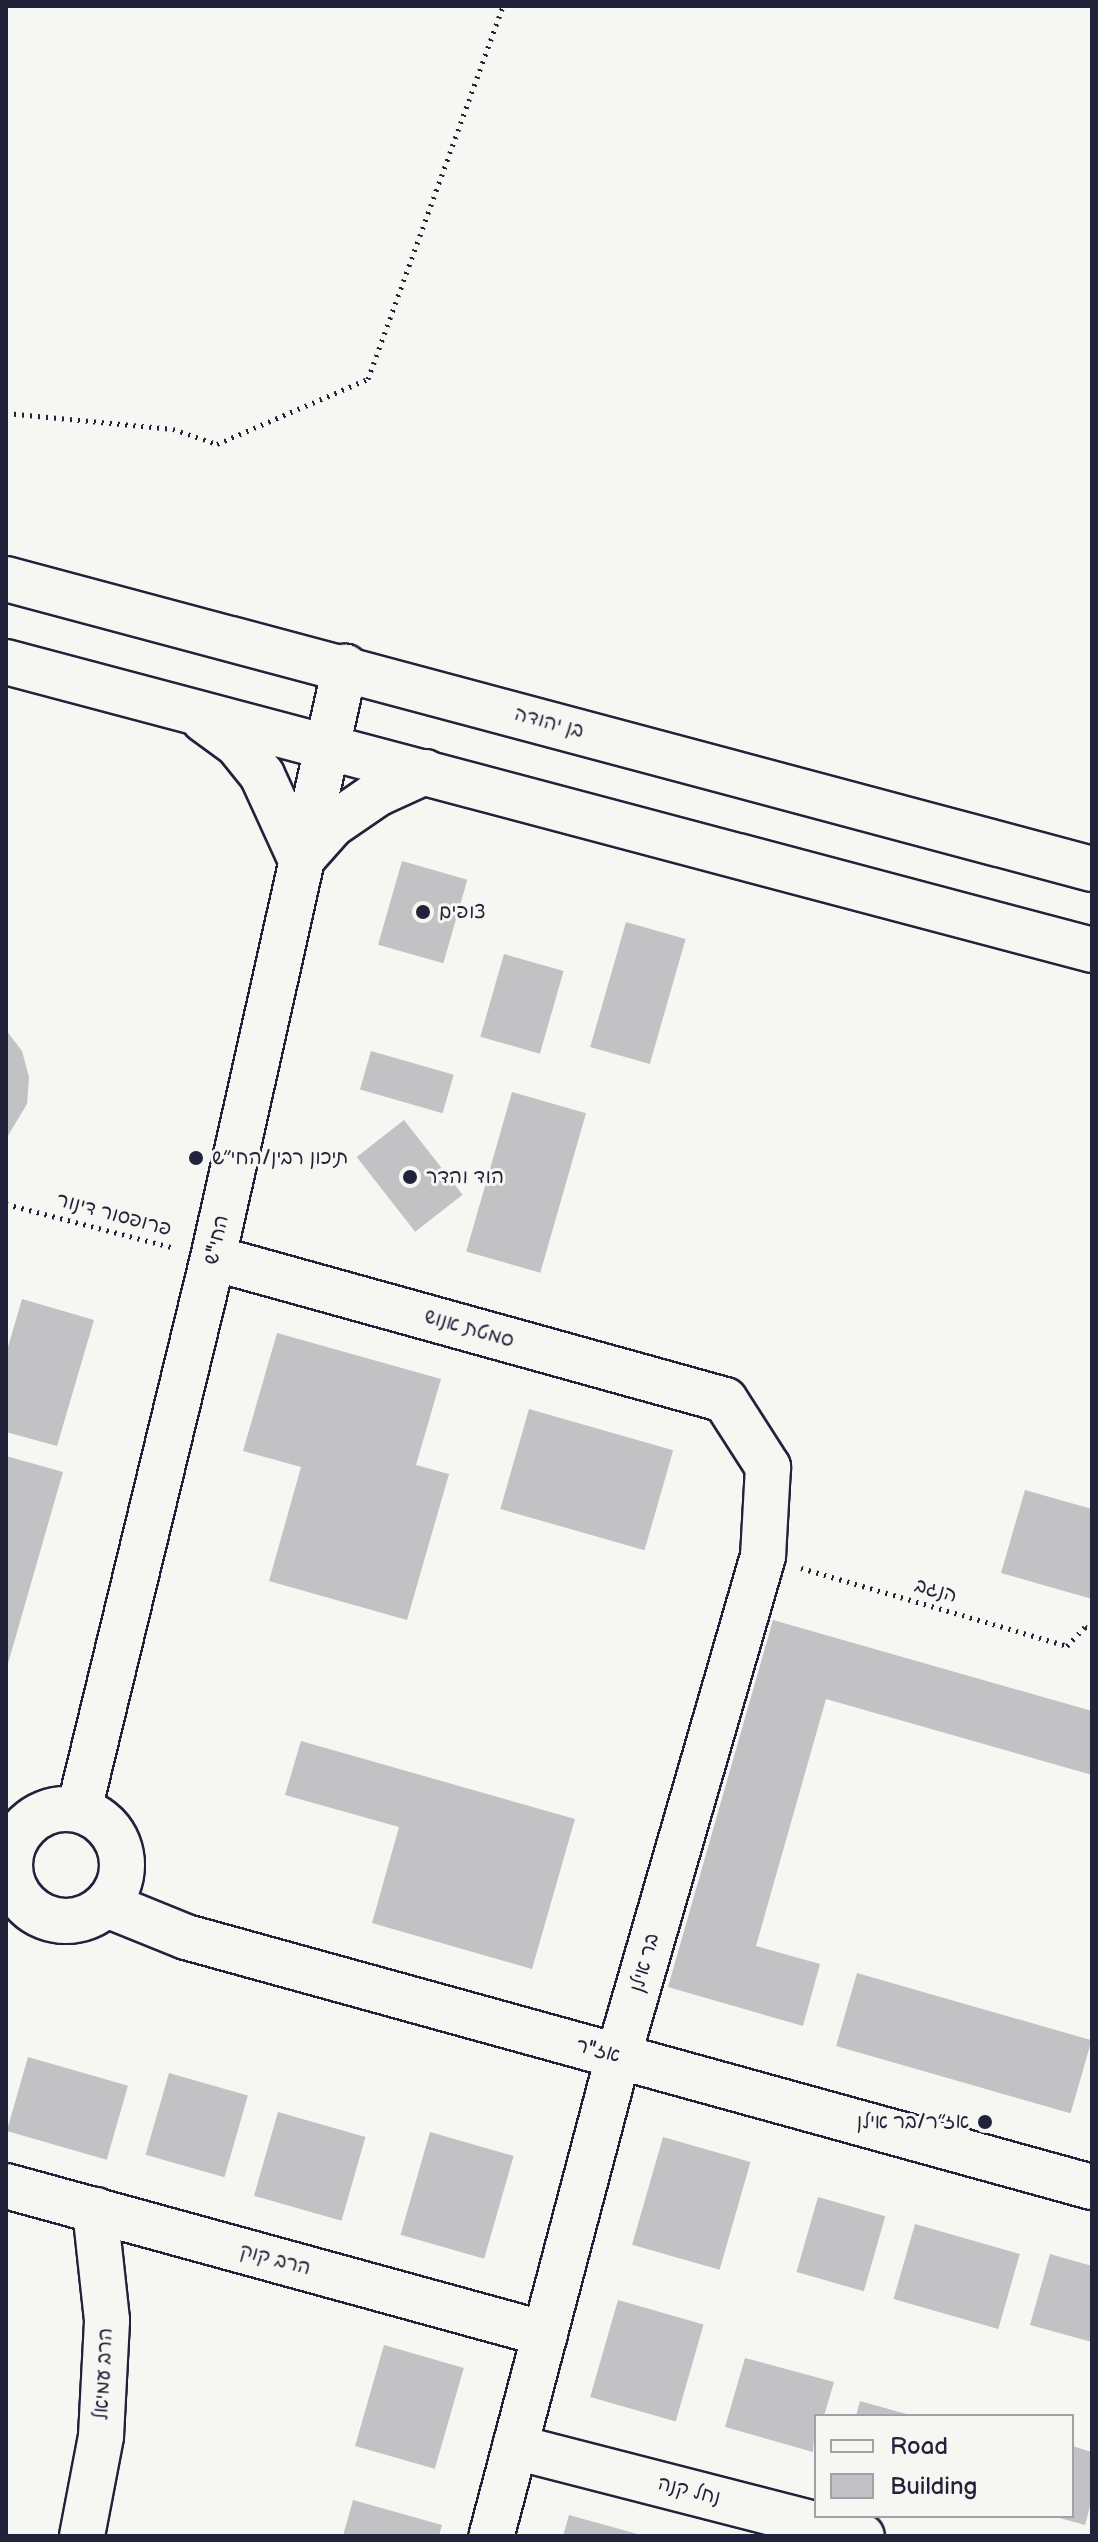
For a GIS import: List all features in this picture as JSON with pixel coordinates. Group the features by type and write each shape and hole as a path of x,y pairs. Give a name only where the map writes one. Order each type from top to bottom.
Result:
{"street":[{"name":"בן יהודה","path":"6,579 345,667 1092,869"},
{"path":"6,662 1092,950"},
{"name":"החי\"ש","path":"79,1810 213,1258 345,667"},
{"path":"186,708 237,744 262,775 301,860 332,825 377,794 425,772"},
{"name":"סמטת אנוש","path":"213,1258 725,1400"},
{"name":"בר אילן","path":"491,2536 618,2057 763,1556 768,1467 725,1400"},
{"path":"61,1809 79,1810 108,1827 120,1849 122,1875 107,1905 75,1921 58,1921 27,1905 8,1875 11,1856 28,1825 61,1809"},
{"name":"אז\"ר","path":"107,1905 186,1937 1092,2187"},
{"name":"הרב קוק","path":"6,2186 545,2334"},
{"name":"הרב עמיאל","path":"82,2536 101,2436 107,2320 95,2210"},
{"name":"נחל קנה","path":"515,2447 862,2536"}],"path":[{"path":"6,413 173,429 217,444 368,379 503,6"},
{"name":"פרופסור דינור","path":"6,1204 213,1258"},
{"name":"הנגב","path":"763,1556 1067,1646 1085,1627 1092,1629"}],"building":[{"name":"צופים","path":"402,861 467,880 443,963 378,945"},
{"path":"626,922 686,939 650,1064 590,1047"},
{"path":"504,954 564,971 540,1054 480,1037"},
{"path":"6,1030 22,1051 29,1077 27,1104 6,1139"},
{"path":"371,1051 454,1075 443,1113 360,1089"},
{"path":"512,1092 586,1113 540,1273 466,1252"},
{"name":"הוד והדר","path":"404,1120 462,1195 415,1232 357,1157"},
{"path":"22,1299 94,1320 57,1446 6,1432 6,1354"},
{"path":"277,1333 441,1379 416,1465 449,1474 407,1620 269,1581 301,1467 243,1451"},
{"path":"529,1409 673,1450 645,1550 500,1509"},
{"path":"6,1456 63,1472 7,1667 6,1667"},
{"path":"1025,1490 1092,1509 1092,1599 1001,1573"},
{"path":"773,1620 1092,1711 1092,1775 826,1699 756,1946 820,1964 803,2026 668,1987"},
{"path":"301,1741 575,1819 532,1969 372,1923 399,1827 285,1795"},
{"path":"857,1973 1092,2040 1071,2113 836,2046"},
{"path":"28,2057 128,2086 107,2160 7,2131"},
{"path":"169,2073 248,2096 224,2177 146,2155"},
{"path":"278,2112 365,2137 341,2221 254,2196"},
{"path":"430,2132 514,2156 484,2259 401,2235"},
{"path":"663,2137 750,2162 720,2270 632,2245"},
{"path":"818,2197 885,2216 864,2291 797,2272"},
{"path":"915,2224 1020,2254 998,2329 894,2299"},
{"path":"1050,2254 1092,2266 1092,2342 1030,2325"},
{"path":"618,2300 704,2325 676,2422 590,2397"},
{"path":"384,2345 464,2368 435,2469 355,2446"},
{"path":"745,2358 834,2382 825,2414 814,2414 813,2452 725,2427"},
{"path":"860,2401 906,2414 857,2414"},
{"path":"1074,2447 1092,2452 1092,2499 1085,2525 1060,2518 1074,2518"},
{"path":"353,2500 442,2525 439,2536 343,2536"},
{"path":"569,2515 641,2535 641,2536 563,2536"}],"place":[{"name":"צופים","path":"423,912"},
{"name":"תיכון רבין/החי״ש","path":"196,1158"},
{"name":"הוד והדר","path":"410,1177"},
{"name":"אז״ר/בר אילן","path":"985,2122"}]}
